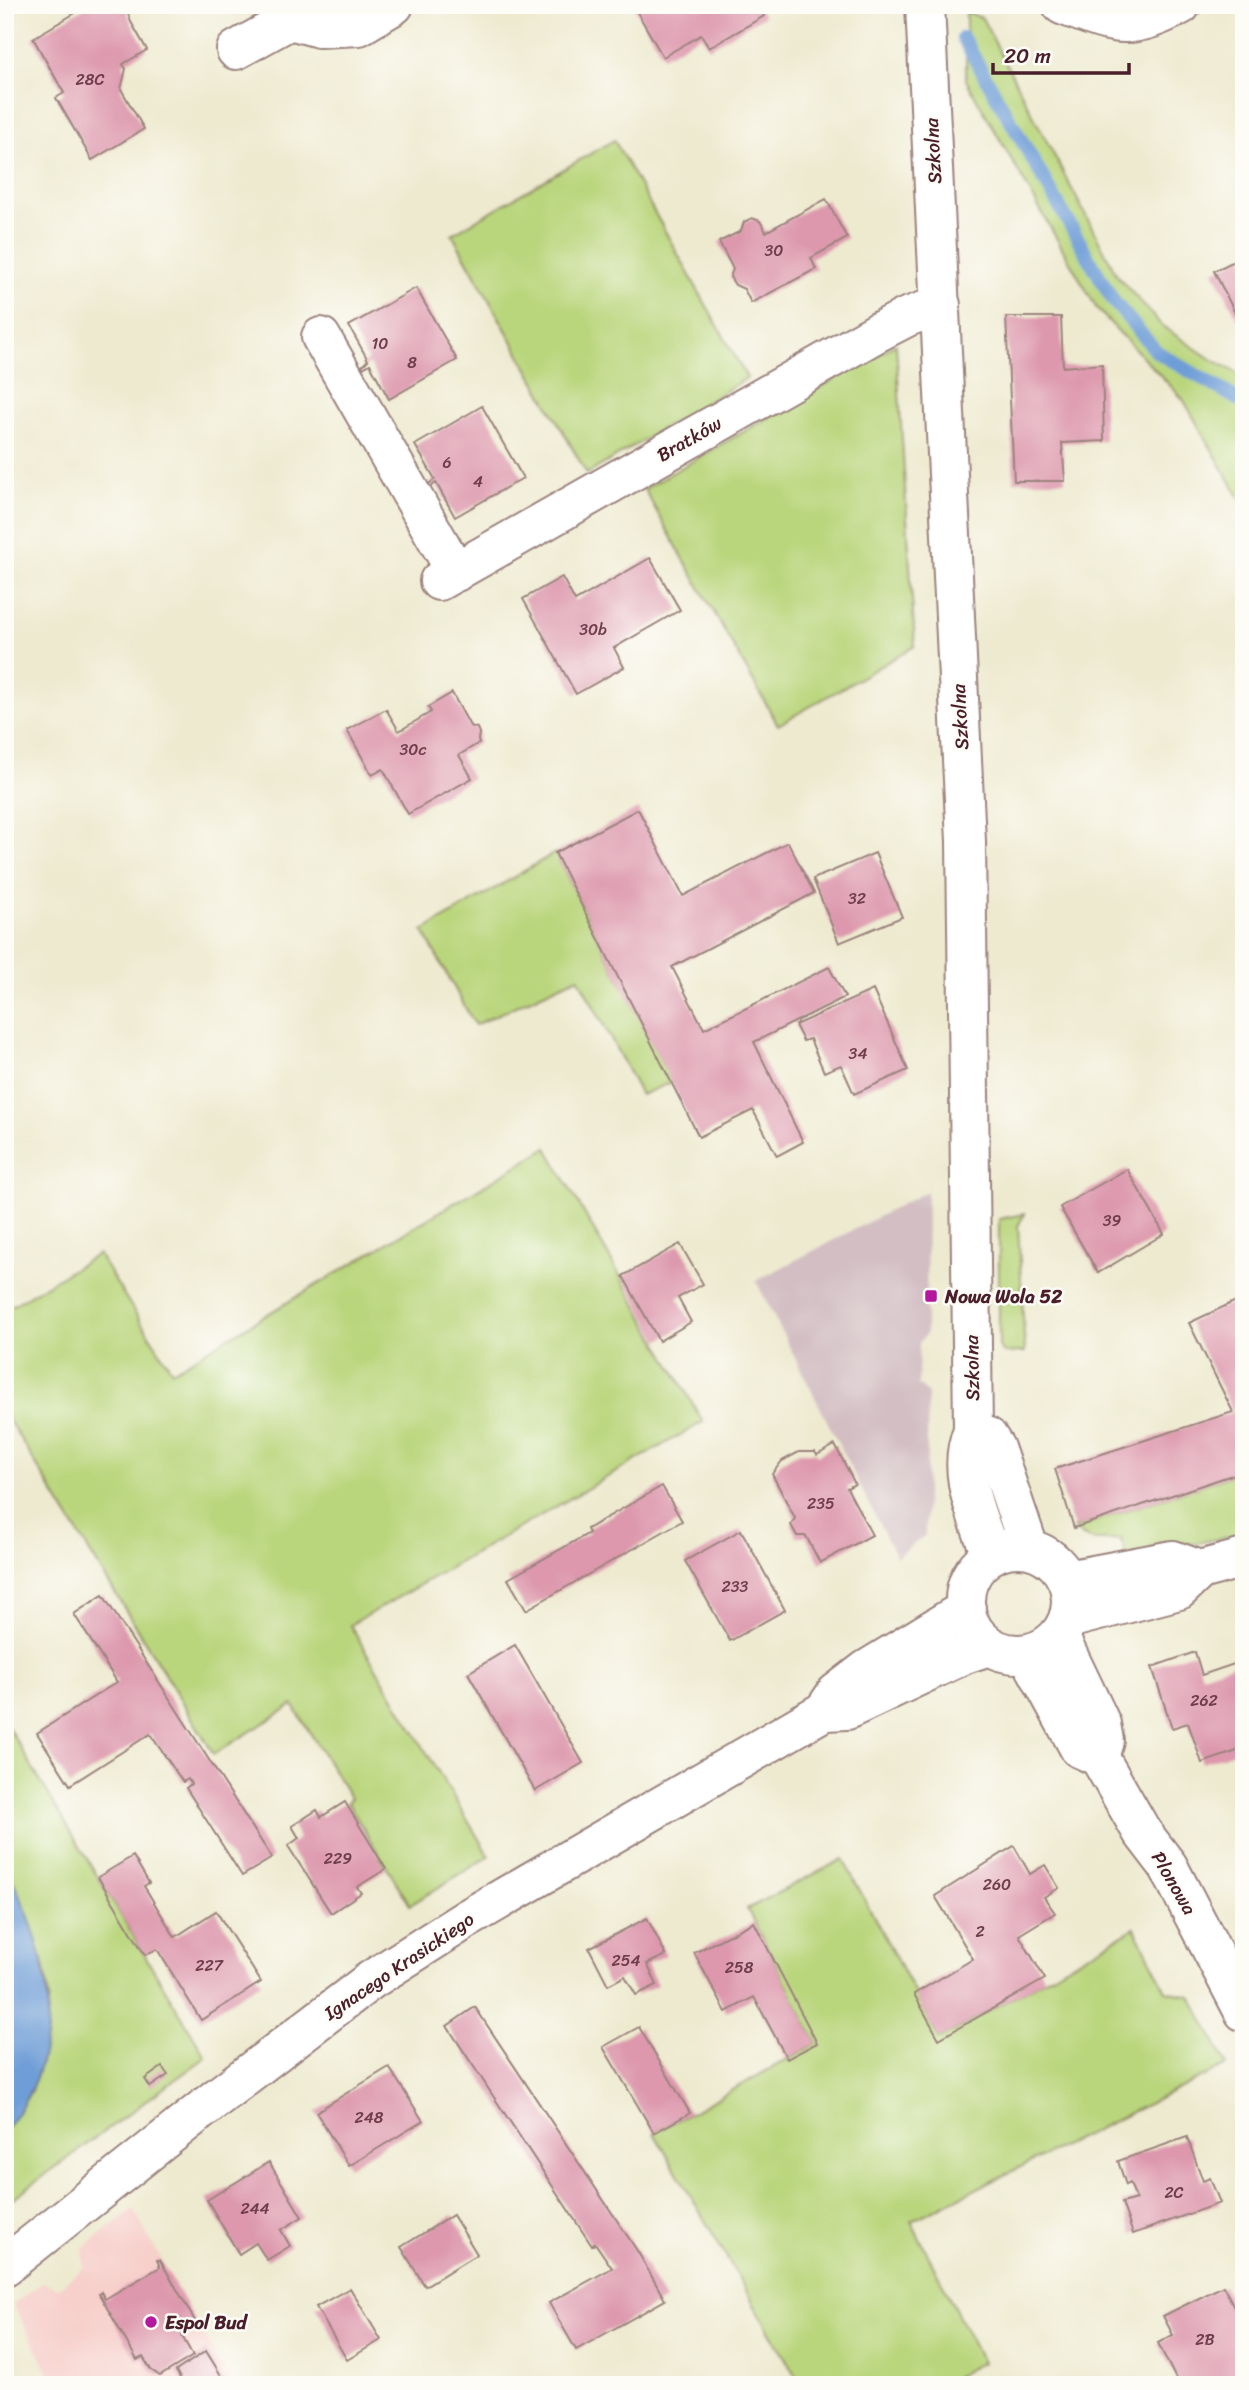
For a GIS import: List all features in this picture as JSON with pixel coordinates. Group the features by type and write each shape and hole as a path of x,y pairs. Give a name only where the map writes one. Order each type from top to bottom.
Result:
{"street":[{"path":"236,50 290,20 318,28 359,26 394,5"},
{"name":"Szkolna","path":"925,5 968,927 973,1430 965,1462 971,1496 991,1555"},
{"path":"1062,5 1110,24 1137,24 1181,5"},
{"name":"Bratków","path":"321,337 447,576 878,332 907,317 941,305"},
{"path":"973,1430 988,1437 995,1448 1028,1548"},
{"path":"1052,1636 1072,1610 1071,1589 1063,1570 1048,1556 1028,1548 1008,1549 991,1555 977,1567 968,1583 964,1601 967,1619 976,1634 989,1646 1004,1654 1179,1590 1200,1570 1244,1558"},
{"path":"1067,1580 1172,1560 1200,1570"},
{"name":"Ignacego Krasickiego","path":"5,2266 214,2100 372,1980 465,1920 824,1711 836,1693 866,1670 966,1609"},
{"name":"Plonowa","path":"1052,1636 1079,1748 1099,1756 1142,1832 1168,1866 1244,2012"},
{"name":"Ignacego Krasickiego","path":"824,1711 848,1710 965,1654 989,1646"}],"shaded area":[{"path":"927,1191 926,1334 919,1343 918,1384 928,1394 925,1535 896,1557 756,1281"},
{"path":"133,2209 232,2385 56,2385 13,2305 42,2282 58,2288 84,2267 83,2249"}],"green space":[{"path":"966,12 982,18 1118,277 1162,326 1244,377 1244,505 1183,399 1097,309 966,80"},
{"path":"614,140 747,378 587,474 452,234"},
{"path":"896,344 915,646 778,725 644,489"},
{"path":"555,853 672,1082 641,1095 578,977 475,1025 423,931"},
{"path":"547,1148 703,1422 350,1625 489,1856 410,1905 347,1802 351,1799 293,1705 214,1754 5,1414 5,1310 98,1254 172,1371"},
{"path":"1024,1214 1018,1226 1025,1352 1004,1353 999,1346 999,1219"},
{"path":"1244,1471 1244,1534 1126,1556 1121,1539 1090,1539 1074,1528"},
{"path":"5,1722 206,2057 5,2204 5,2130 31,2091 49,1999 45,1967 29,1919 5,1865"},
{"path":"843,1859 939,2039 1135,1928 1166,1991 1191,1996 1227,2065 911,2221 982,2362 940,2385 801,2385 654,2133 817,2043 747,1909"}],"water":[{"path":"5,1865 34,1931 43,1965 47,2033 40,2067 26,2099 5,2130"}],"building":[{"path":"89,5 125,5 147,50 123,64 126,69 121,89 144,129 92,160 56,98 64,93 33,38"},
{"path":"633,5 758,5 764,16 709,48 701,35 663,57"},
{"path":"826,199 847,238 811,258 816,269 751,303 744,289 735,285 730,277 733,269 719,242 741,231 744,222 752,218 760,221 766,232"},
{"path":"1244,256 1244,324 1241,325 1214,271"},
{"path":"416,288 457,360 389,399 370,364 363,368 368,360 349,326"},
{"path":"1006,317 1061,317 1063,367 1102,364 1104,441 1062,443 1065,481 1014,481"},
{"path":"482,406 523,478 455,517 436,483 430,487 429,484 435,479 415,445"},
{"path":"650,558 680,610 614,648 624,667 576,694 523,599 562,577 575,601"},
{"path":"452,693 470,726 477,728 479,733 479,743 459,755 472,778 408,814 383,769 372,775 347,730 386,709 399,731 431,712 428,707"},
{"path":"638,809 683,896 788,842 814,893 672,967 704,1029 829,967 845,997 754,1042 803,1142 777,1156 753,1110 699,1137 555,853"},
{"path":"875,853 902,917 839,943 813,879"},
{"path":"873,990 908,1070 854,1094 841,1065 824,1072 810,1039 803,1041 795,1025"},
{"path":"1127,1169 1164,1234 1098,1273 1060,1207"},
{"path":"680,1244 703,1284 678,1298 691,1322 659,1341 623,1276"},
{"path":"1240,1299 1244,1308 1244,1471 1074,1528 1055,1469 1233,1412 1189,1323"},
{"path":"835,1445 855,1484 847,1488 872,1535 820,1563 806,1536 797,1536 791,1525 795,1518 772,1474 782,1461 799,1452 815,1452 817,1455"},
{"path":"662,1486 682,1521 526,1610 508,1579 589,1533 587,1529"},
{"path":"741,1530 785,1610 730,1641 685,1561"},
{"path":"103,1595 272,1858 242,1876 186,1788 191,1784 188,1779 183,1782 150,1734 70,1785 37,1733 117,1682 74,1614"},
{"path":"515,1645 583,1763 535,1791 468,1673"},
{"path":"1195,1652 1202,1675 1237,1663 1244,1682 1244,1718 1241,1719 1238,1734 1243,1749 1202,1763 1188,1723 1172,1728 1152,1667"},
{"path":"345,1802 386,1869 357,1887 361,1893 331,1913 288,1846 299,1838 292,1826 317,1810 321,1817"},
{"path":"1014,1846 1030,1874 1045,1865 1059,1888 1044,1897 1055,1913 1019,1935 1045,1979 939,2039 914,1994 973,1959 935,1896"},
{"path":"133,1856 149,1883 144,1886 175,1937 216,1911 261,1982 201,2020 157,1949 145,1955 98,1877"},
{"path":"647,1918 666,1955 647,1964 657,1985 636,1995 625,1976 608,1985 589,1948"},
{"path":"754,1922 817,2043 787,2059 754,1997 726,2012 694,1953"},
{"path":"475,2007 638,2252 665,2300 576,2350 549,2303 612,2268 595,2243 592,2246 447,2026"},
{"path":"639,2027 690,2113 654,2133 603,2047"},
{"path":"162,2067 168,2075 150,2087 145,2079"},
{"path":"389,2067 423,2121 349,2166 316,2112"},
{"path":"1187,2137 1203,2181 1210,2178 1220,2203 1133,2234 1122,2203 1136,2199 1130,2183 1126,2185 1118,2161"},
{"path":"269,2162 302,2217 281,2230 290,2246 267,2260 256,2243 239,2254 207,2200"},
{"path":"453,2215 477,2254 425,2286 401,2247"},
{"path":"157,2260 160,2260 198,2326 182,2336 193,2356 160,2376 151,2370 143,2357 137,2360 99,2294 101,2292 105,2299 160,2267"},
{"path":"1223,2286 1244,2325 1244,2385 1179,2385 1158,2343 1173,2335 1163,2316"},
{"path":"350,2288 381,2340 347,2360 316,2307"},
{"path":"206,2351 227,2385 184,2385 176,2371"}],"waterway":[{"path":"963,38 1114,302 1157,352 1244,403"}],"place":[{"name":"Nowa Wola 52","path":"931,1296"},
{"name":"Espol Bud","path":"151,2322"}]}
